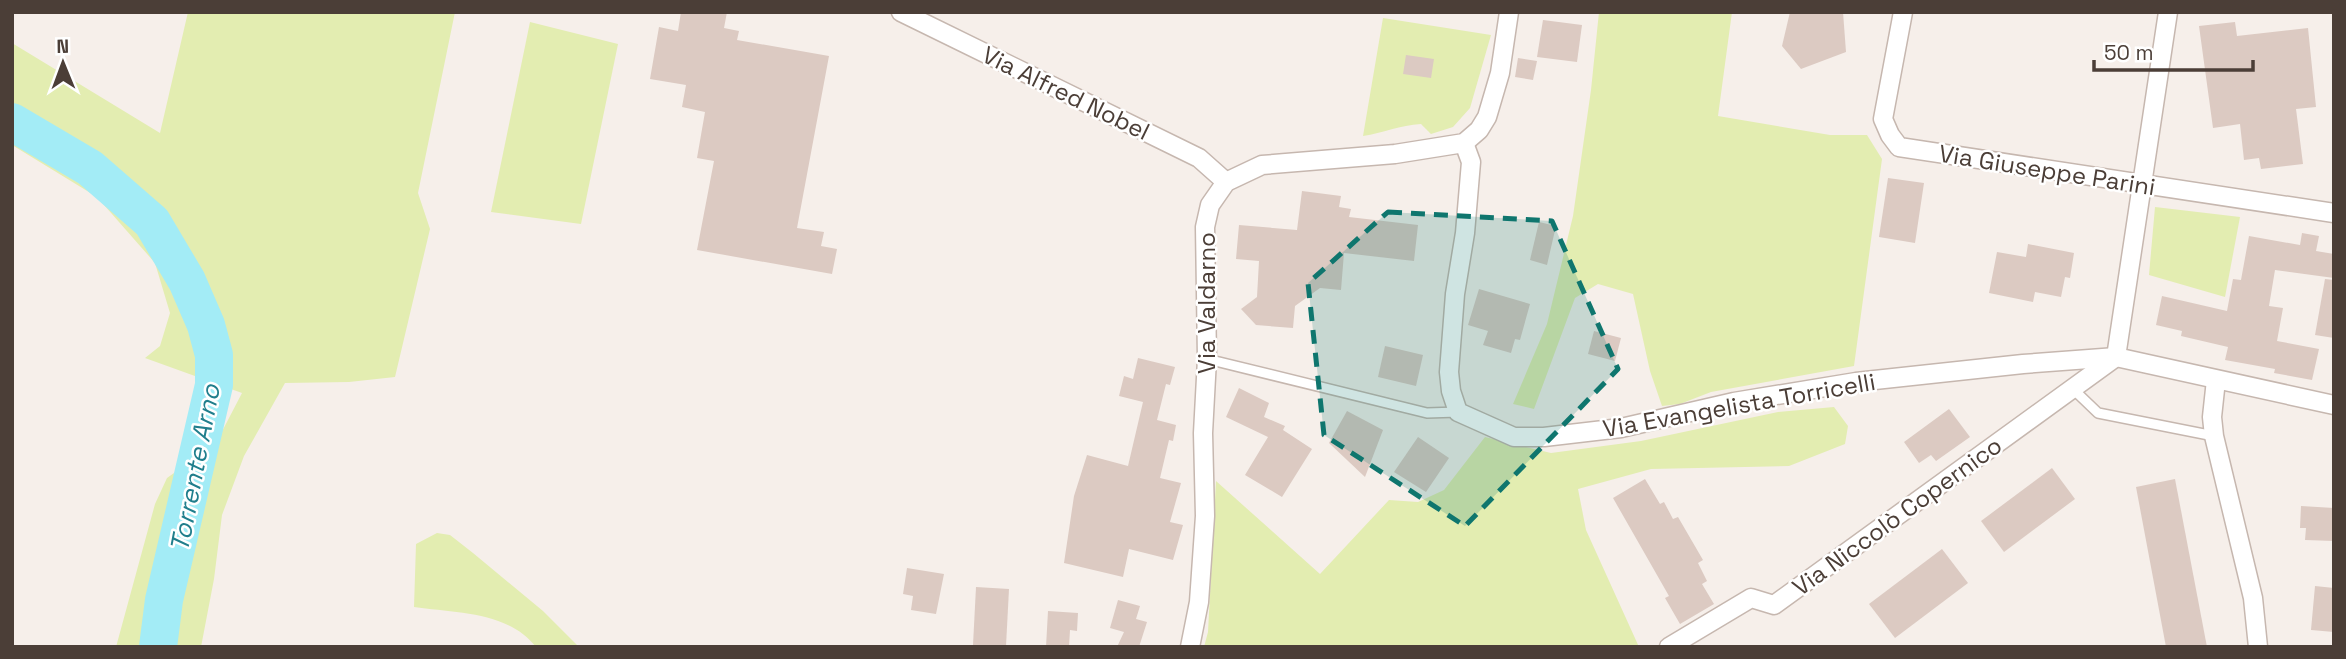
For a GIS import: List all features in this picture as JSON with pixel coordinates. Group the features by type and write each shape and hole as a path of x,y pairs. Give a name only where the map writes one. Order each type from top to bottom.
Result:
{"street":[{"name":"Via Alfred Nobel","path":"901,12 1199,158 1226,182"},
{"path":"1226,182 1262,165 1395,154 1464,144 1479,130 1487,117 1500,73 1509,12"},
{"name":"Via Giuseppe Parini","path":"1903,12 1883,119 1899,147 2334,213"},
{"path":"2116,357 2168,12"},
{"path":"1458,412 1451,391 1449,372 1455,294 1465,233 1471,162 1464,144"},
{"name":"Via Valdarno","path":"1190,647 1199,602 1205,516 1205,227 1210,205 1226,182"},
{"name":"Via Evangelista Torricelli","path":"1458,412 1514,436 1544,438 1621,428 1734,402 1856,382 2116,357 2334,405"},
{"name":"Via Niccolò Copernico","path":"1669,647 1751,598 1774,605 2116,357"},
{"path":"2216,380 2212,417 2214,436 2253,598 2258,647"}],"lane":[{"path":"1207,359 1427,412 1458,412"},
{"path":"2073,389 2098,412 2214,436"}],"highlighted area":[{"path":"1388,212 1552,221 1618,369 1465,526 1324,435 1308,283"}],"green space":[{"path":"188,12 455,12 418,193 430,229 395,377 349,382 285,383 244,456 222,515 214,579 201,647 116,647 155,504 167,478 216,443 242,393 145,358 160,346 170,313 155,263 97,197 12,145 12,43 160,133"},
{"path":"1599,12 1732,12 1718,116 1830,135 1867,135 1882,159 1854,366 1711,392 1680,404 1662,406 1650,371 1633,294 1598,284 1575,298 1534,409 1513,404 1547,324 1573,216"},
{"path":"1383,18 1491,35 1470,108 1453,127 1431,134 1421,124 1363,136"},
{"path":"530,22 618,44 581,224 491,212"},
{"path":"2155,207 2240,217 2225,297 2149,275"},
{"path":"1834,407 1848,426 1845,444 1789,466 1651,469 1578,489 1586,530 1639,647 1204,647 1208,632 1216,481 1320,574 1389,500 1418,502 1444,490 1485,437 1551,453 1641,441 1778,412"},
{"path":"437,533 450,535 473,553 543,611 579,647 536,647 511,626 496,620 414,607 416,544"}],"building":[{"path":"681,12 727,12 724,28 739,31 737,40 829,56 797,228 824,232 821,246 837,249 832,274 697,250 714,161 697,158 705,112 682,107 686,85 650,79 659,27 678,31"},
{"path":"1790,12 1843,12 1846,52 1801,69 1782,46"},
{"path":"1543,20 1582,25 1577,62 1537,57"},
{"path":"2235,22 2237,36 2308,28 2316,107 2296,109 2303,164 2261,169 2259,158 2244,160 2240,124 2213,128 2199,26"},
{"path":"1406,55 1434,59 1431,78 1403,74"},
{"path":"1518,58 1537,61 1533,80 1515,77"},
{"path":"1888,178 1924,183 1915,243 1879,237"},
{"path":"1302,191 1341,196 1339,207 1351,209 1349,217 1418,225 1414,261 1344,253 1341,290 1320,288 1295,306 1293,328 1256,325 1241,309 1257,297 1259,261 1236,259 1239,225 1297,230"},
{"path":"1539,222 1556,226 1547,265 1530,260"},
{"path":"2302,233 2319,236 2316,251 2334,254 2334,278 2275,270 2269,306 2283,308 2277,341 2319,349 2312,380 2274,373 2275,369 2225,360 2228,347 2181,336 2182,331 2156,325 2162,296 2227,311 2233,279 2241,280 2249,236 2300,245"},
{"path":"2028,244 2074,253 2070,278 2065,277 2061,297 2035,292 2033,302 1989,293 1997,252 2026,257"},
{"path":"2325,279 2334,280 2334,338 2315,335"},
{"path":"1479,289 1530,304 1520,340 1515,339 1511,353 1483,345 1488,331 1468,325"},
{"path":"1594,331 1621,338 1615,361 1588,354"},
{"path":"1385,346 1423,355 1416,386 1378,377"},
{"path":"1138,358 1175,367 1170,385 1166,384 1157,420 1176,425 1173,441 1169,440 1160,478 1181,483 1170,522 1183,525 1173,560 1129,549 1123,577 1064,563 1074,496 1087,455 1128,466 1143,402 1119,396 1124,376 1133,379"},
{"path":"1239,388 1269,403 1264,417 1285,426 1283,430 1312,449 1282,497 1245,475 1268,437 1226,417"},
{"path":"1949,409 1970,437 1936,461 1931,455 1919,463 1904,442"},
{"path":"1347,411 1383,430 1365,477 1329,443"},
{"path":"1418,437 1449,458 1426,492 1394,472"},
{"path":"2052,468 2075,499 2004,552 1981,521"},
{"path":"1645,479 1660,504 1664,502 1673,519 1678,517 1703,560 1698,563 1707,581 1702,584 1714,604 1680,624 1665,598 1669,596 1613,498"},
{"path":"2175,479 2207,647 2166,647 2136,487"},
{"path":"2301,506 2334,508 2334,541 2305,540 2306,528 2300,528"},
{"path":"1942,549 1968,583 1895,638 1869,604"},
{"path":"907,568 944,574 936,614 911,610 913,596 903,594"},
{"path":"2315,586 2334,588 2334,632 2311,630"},
{"path":"976,587 1009,589 1006,646 973,645"},
{"path":"1118,600 1140,606 1136,619 1147,622 1139,647 1117,647 1124,632 1110,628"},
{"path":"1048,611 1078,613 1077,631 1070,630 1069,647 1046,647"}],"waterway":[{"name":"Torrente Arno","path":"12,122 90,168 152,222 187,281 206,325 214,355 214,385 164,600 158,647"}]}
